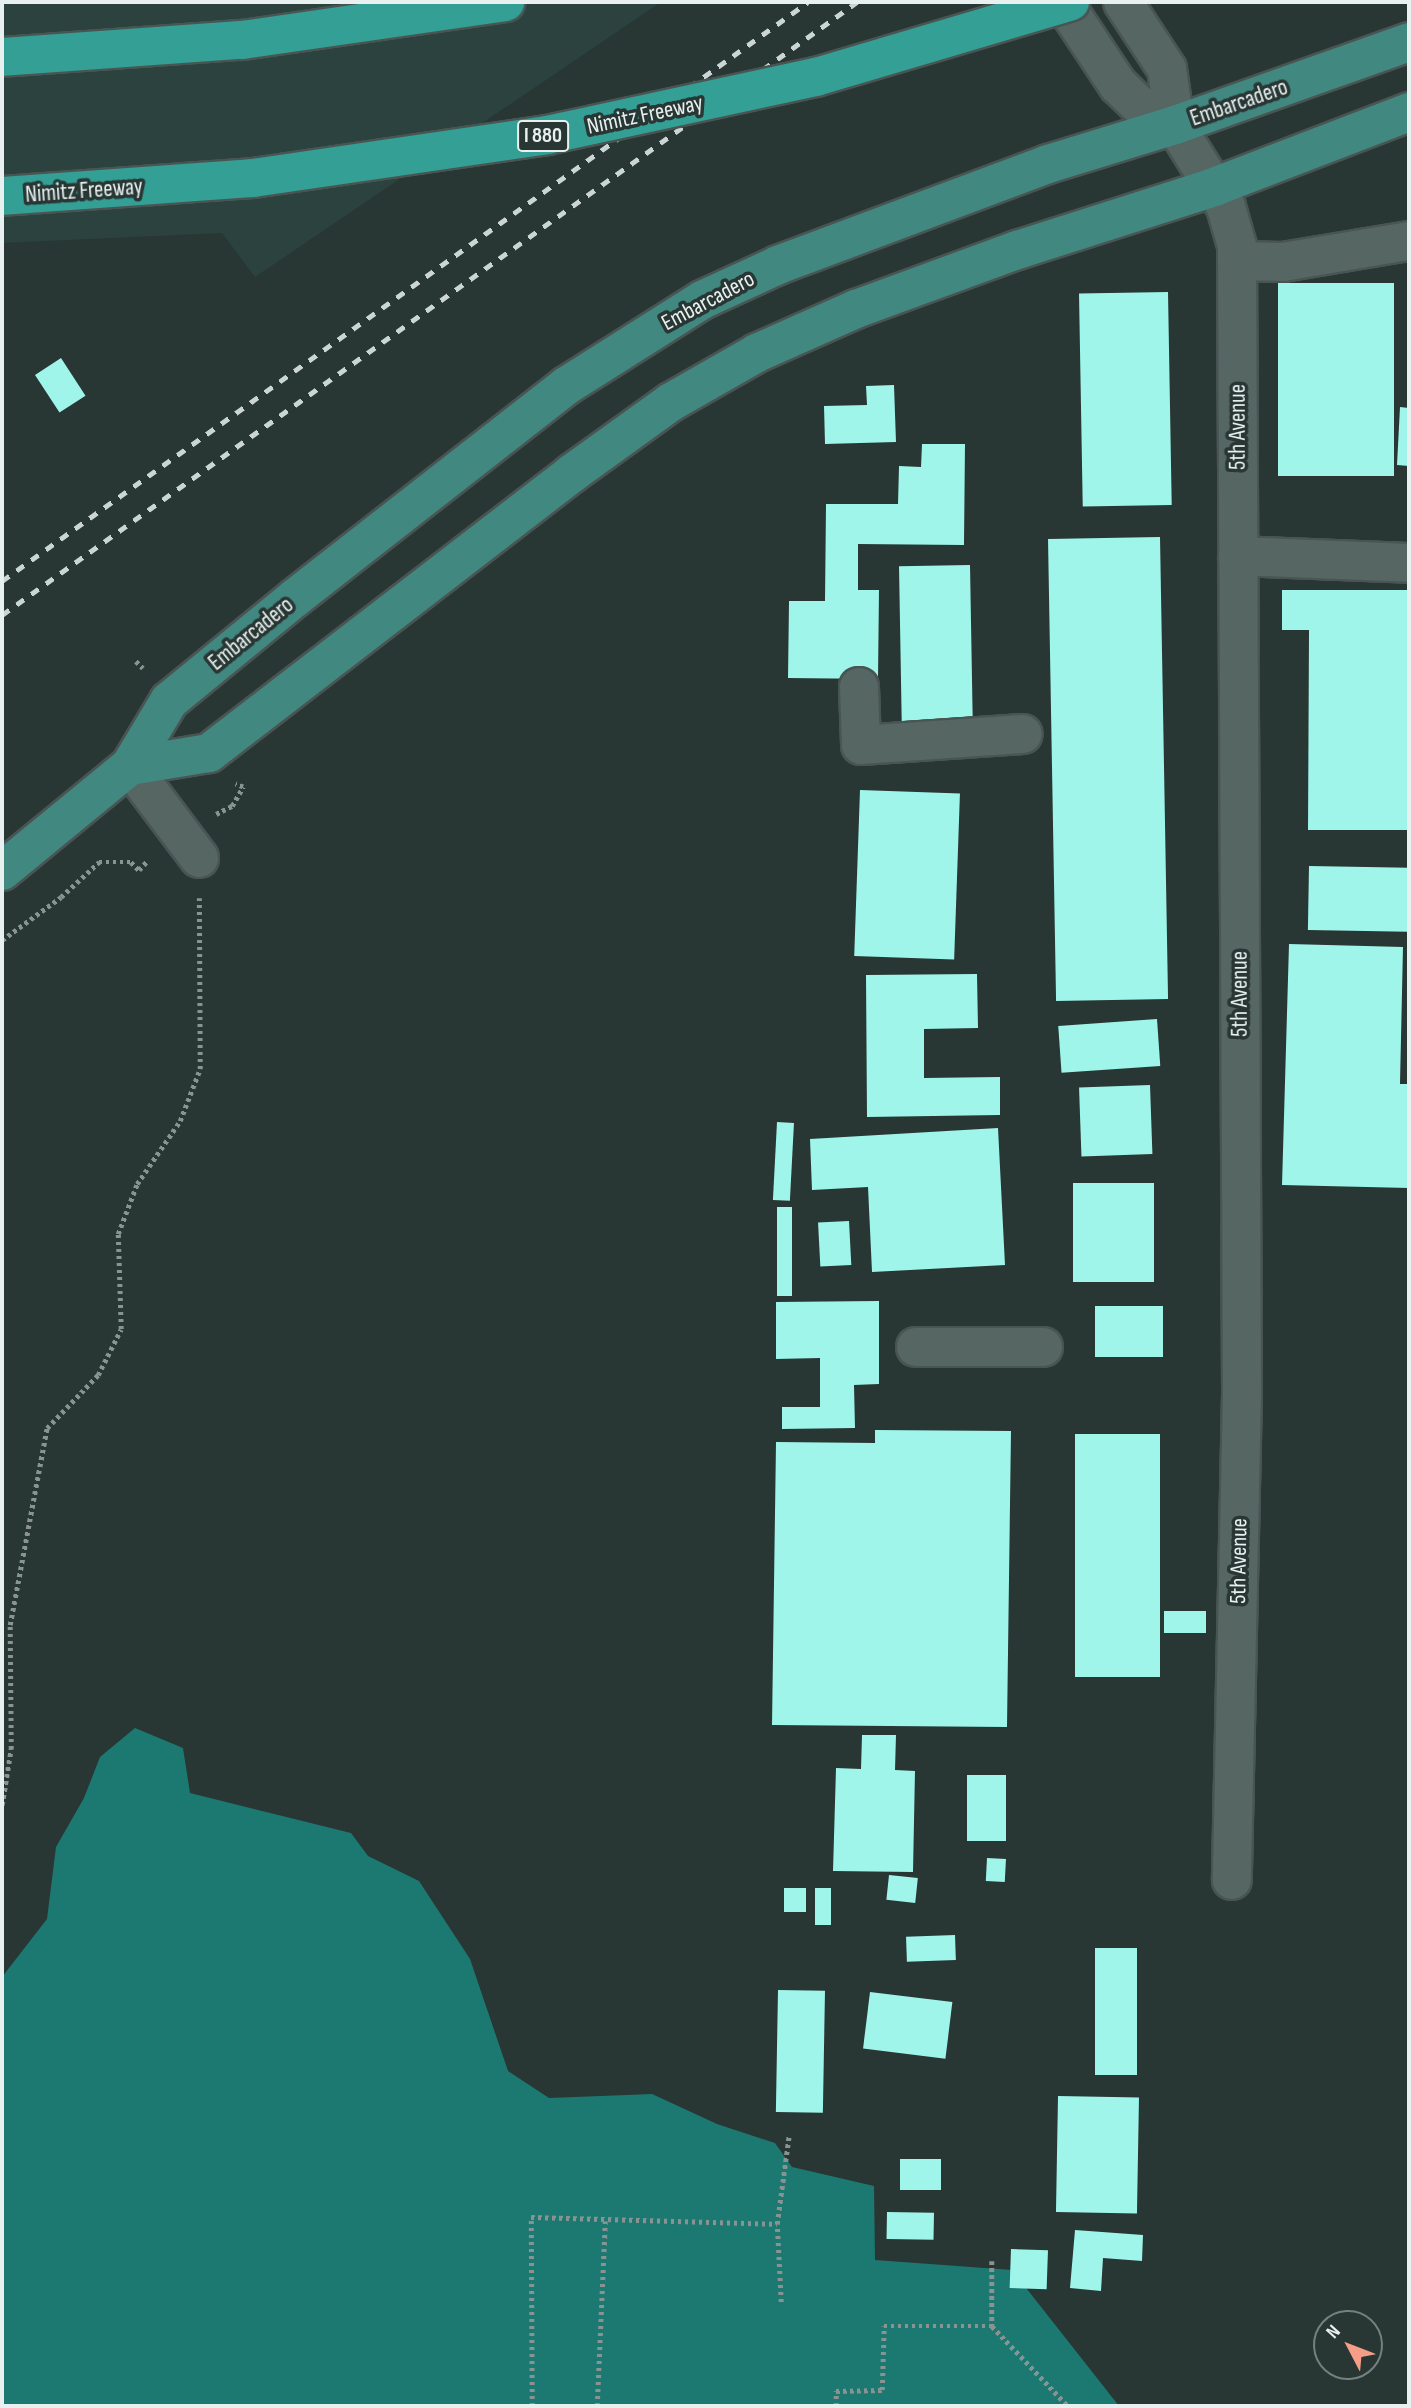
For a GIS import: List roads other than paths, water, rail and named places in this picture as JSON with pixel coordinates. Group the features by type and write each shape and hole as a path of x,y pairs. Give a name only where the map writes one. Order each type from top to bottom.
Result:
{"highway":[{"path":"2,57 242,40 505,2"},
{"name":"Nimitz Freeway","path":"2,196 281,175 547,135 816,77 1070,2"}],"main road":[{"name":"Embarcadero","path":"2,871 131,766 169,701 296,597 566,386 702,300 869,230 1048,164 1175,125 1409,42"},
{"path":"131,766 209,754 571,474 671,402 757,352 856,309 980,263 1214,187 1409,112"}],"street":[{"name":"5th Avenue","path":"1063,2 1118,85 1139,104 1175,125"},
{"name":"5th Avenue","path":"1123,2 1167,69 1175,125 1226,207 1237,261 1242,1394 1232,1880"},
{"path":"1237,261 1283,262 1409,241"},
{"path":"1238,556 1409,562"},
{"path":"859,687 861,745 1023,734"},
{"path":"131,766 199,858"},
{"path":"916,1347 1043,1346"}],"water":[{"path":"135,1728 183,1748 190,1793 351,1833 368,1856 419,1881 470,1959 508,2071 549,2098 652,2094 717,2124 775,2143 792,2167 874,2186 875,2260 1012,2270 1119,2406 2,2406 2,1977 47,1919 56,1847 84,1798 100,1757"}],"railway":[{"path":"2,581 808,2"},
{"path":"2,615 857,2"}]}
